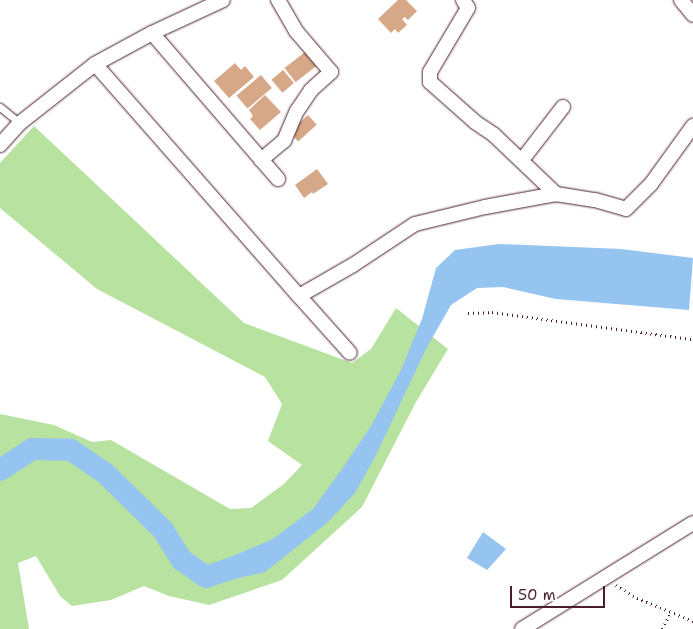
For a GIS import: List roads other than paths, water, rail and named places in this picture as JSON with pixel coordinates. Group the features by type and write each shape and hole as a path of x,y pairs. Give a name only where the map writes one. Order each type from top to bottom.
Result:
{"street":[{"path":"0,146 20,123 95,64 152,33 223,0"},
{"path":"261,160 284,141 297,111 311,90 331,72 296,31 278,0"},
{"path":"463,0 468,8 430,72 430,82 522,160 556,194"},
{"path":"682,0 693,15"},
{"path":"152,33 278,179"},
{"path":"95,64 350,353"},
{"path":"522,160 562,107"},
{"path":"300,296 353,265 415,224 485,207 556,194 595,200 626,208 651,184 693,126"},
{"path":"522,629 693,523"}],"lane":[{"path":"0,107 20,123"}],"water":[{"path":"499,244 621,249 693,258 689,310 556,299 503,287 477,288 451,305 426,349 376,455 355,493 327,523 265,572 222,582 223,560 273,539 313,509 342,469 371,426 401,370 422,319 436,268 455,250"},
{"path":"483,532 506,549 487,570 467,558"}],"waterway":[{"path":"0,470 32,449 71,450 105,473 163,530 182,560 206,577 250,562"}]}
